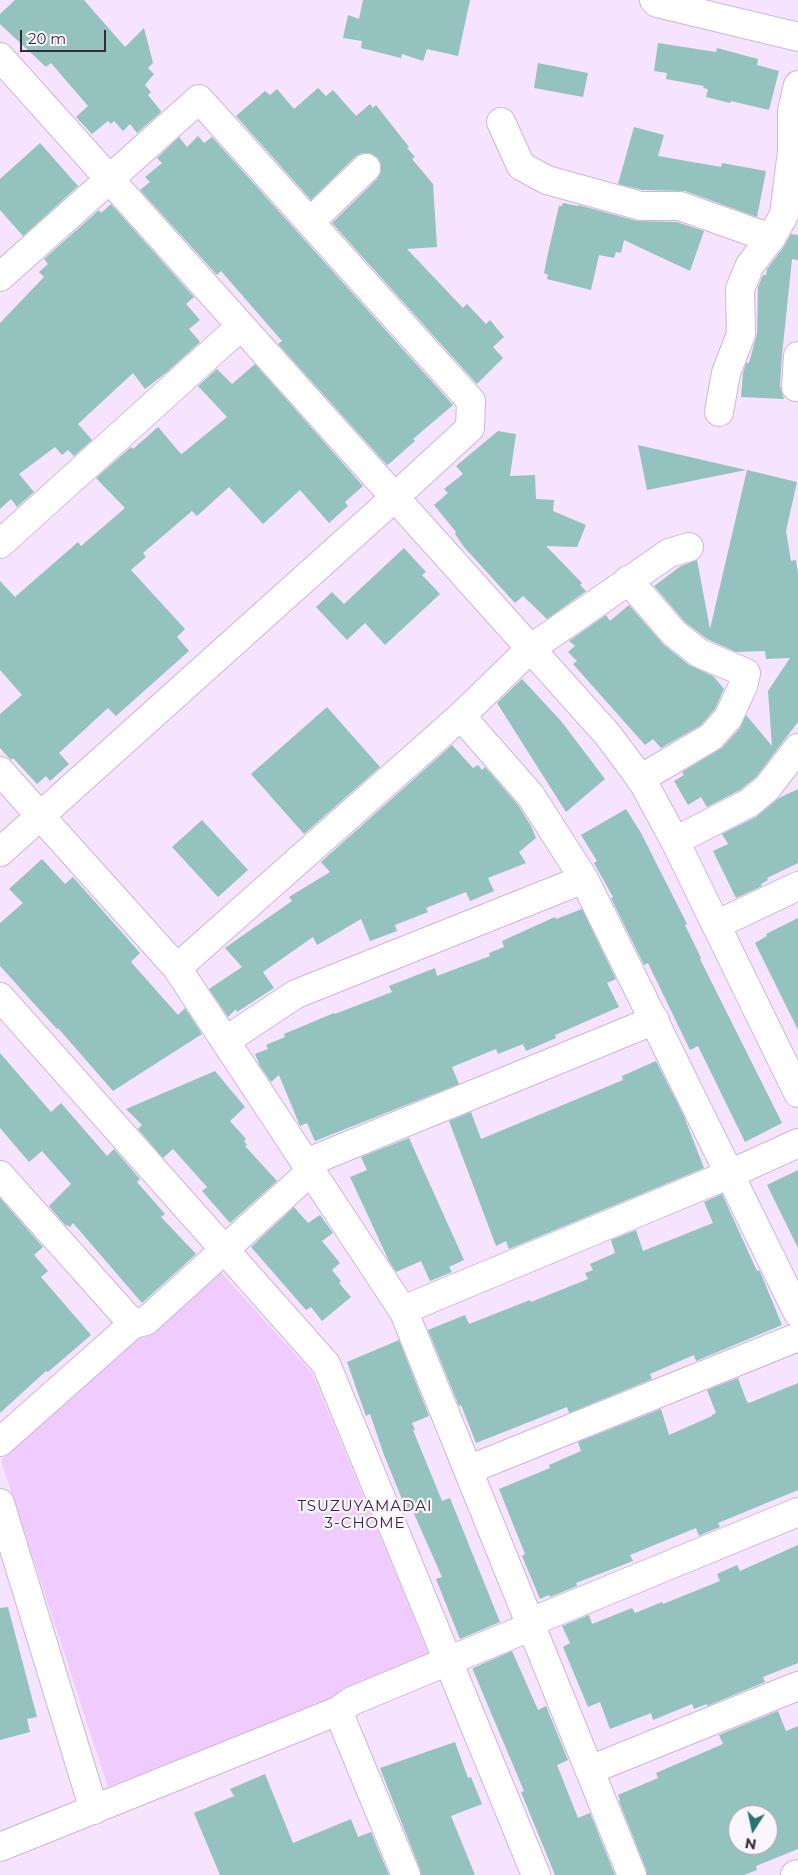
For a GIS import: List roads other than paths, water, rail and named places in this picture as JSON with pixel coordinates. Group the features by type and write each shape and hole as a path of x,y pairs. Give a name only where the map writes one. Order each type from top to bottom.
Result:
{"street":[{"path":"654,0 658,3 798,37"},
{"path":"0,57 608,735 640,779 675,842 795,1078"},
{"path":"719,412 726,373 741,334 740,289 750,265 772,237 784,215 792,152 792,111 798,85"},
{"path":"0,277 199,98 471,401 470,428 0,852"},
{"path":"501,122 521,166 547,180 641,206 680,206 772,237"},
{"path":"310,222 366,168"},
{"path":"0,544 241,326"},
{"path":"796,387 798,356"},
{"path":"177,968 461,716 530,649 669,553 689,547"},
{"path":"628,580 674,633 699,653 746,673 743,686 728,718 711,737 640,779"},
{"path":"461,716 531,796 584,879 798,1313"},
{"path":"675,842 749,803 767,788 798,748"},
{"path":"0,771 177,968 403,1310 632,1875"},
{"path":"225,1041 296,994 584,879"},
{"path":"716,925 798,886"},
{"path":"0,997 326,1364 536,1875"},
{"path":"0,1442 133,1324 146,1321 224,1250 309,1167 655,1020"},
{"path":"403,1310 730,1174 798,1143"},
{"path":"0,1175 133,1324"},
{"path":"468,1470 798,1338"},
{"path":"0,1503 94,1810"},
{"path":"0,1847 338,1711 352,1701 518,1632 531,1622 798,1512"},
{"path":"590,1770 798,1686"},
{"path":"338,1711 406,1875"}],"district":[{"name":"TSUZUYAMADAI 3-CHOME","path":"365,1516"}]}
